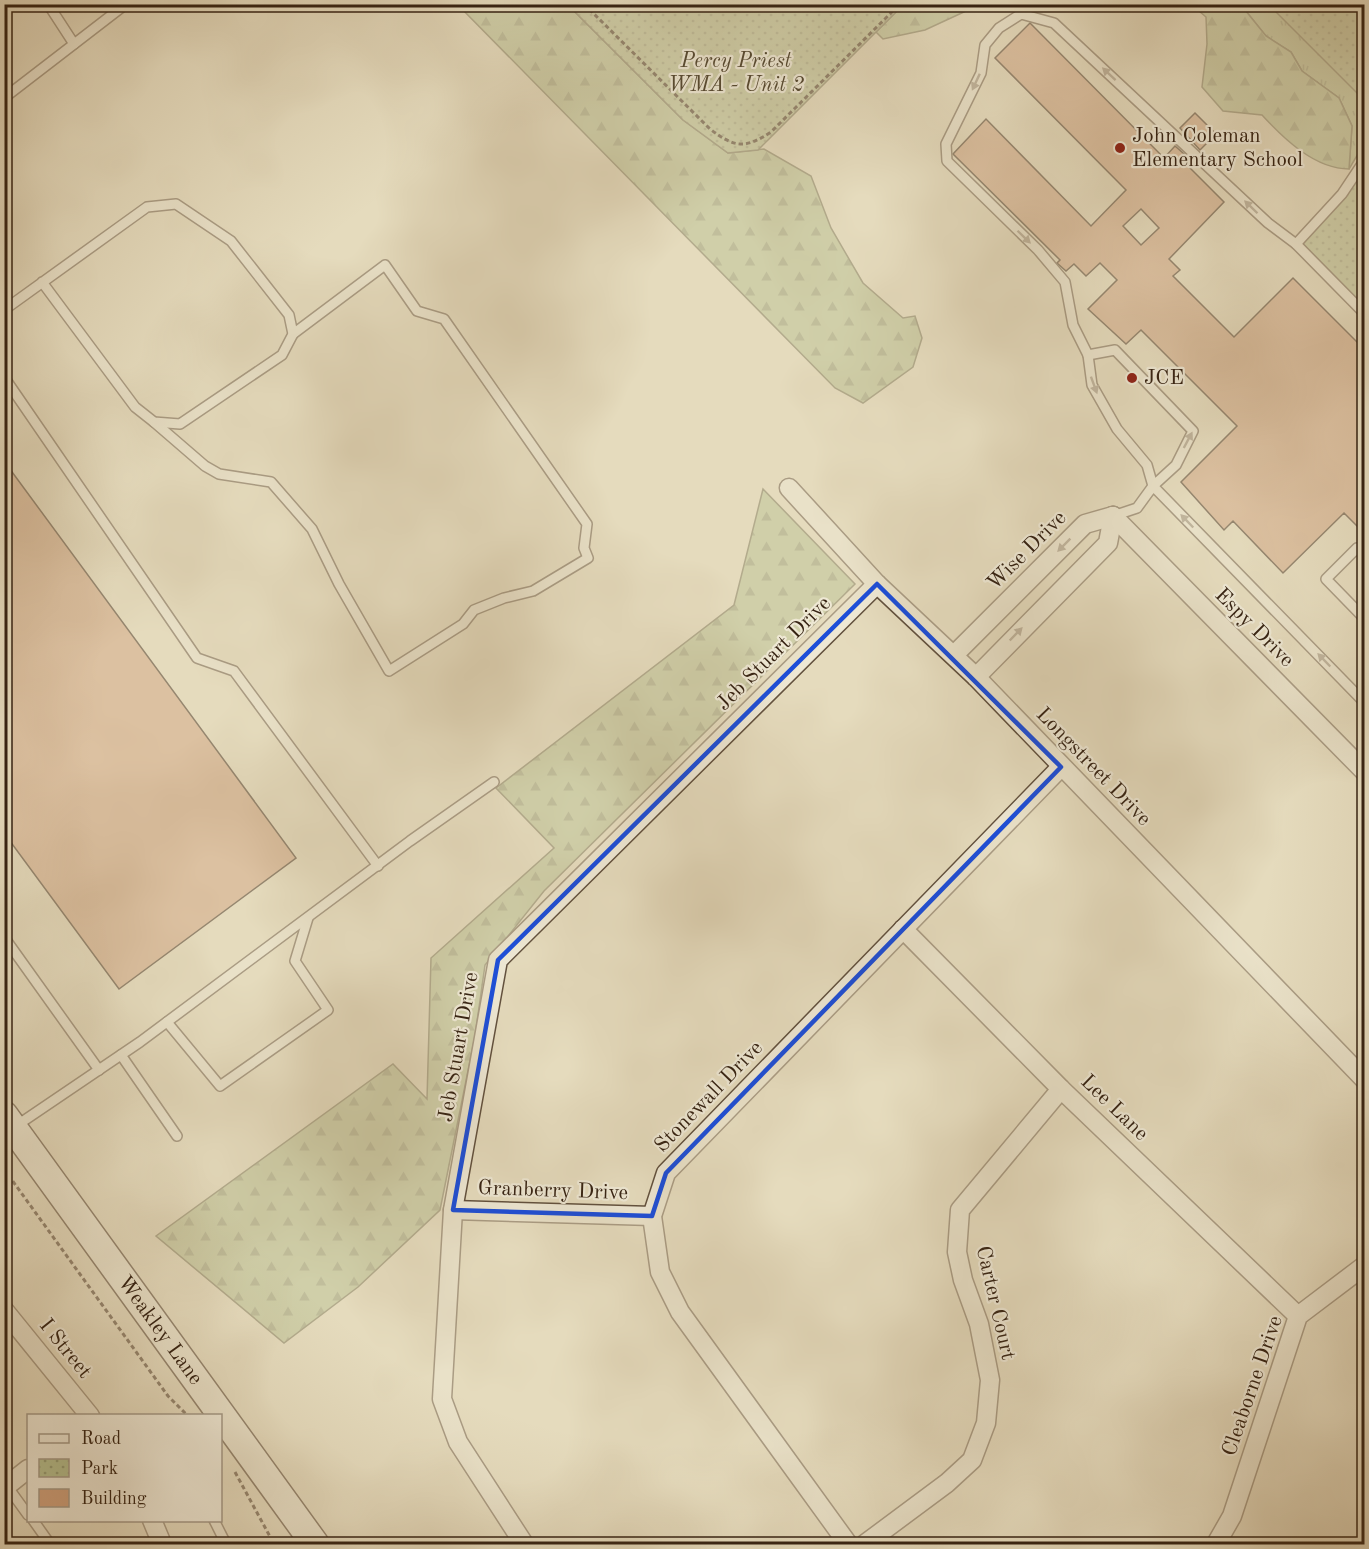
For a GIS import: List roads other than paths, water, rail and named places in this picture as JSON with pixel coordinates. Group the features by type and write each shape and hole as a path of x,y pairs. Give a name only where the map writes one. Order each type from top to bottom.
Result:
{"main road":[{"name":"Weakley Lane","path":"9,1122 220,1414"},
{"name":"Weakley Lane","path":"222,1416 315,1545"}],"street":[{"name":"Longstreet Drive","path":"789,488 877,584 976,676 1061,767 1365,1079"},
{"name":"Wise Drive","path":"954,656 1085,524 1113,516"},
{"path":"976,676 1108,543 1113,516"},
{"name":"Espy Drive","path":"1113,516 1365,771"},
{"name":"Jeb Stuart Drive","path":"524,1545 458,1442 442,1399 453,1210 498,960 877,584"},
{"name":"Stonewall Drive","path":"848,1545 680,1312 660,1272 652,1216 666,1173 1061,767"},
{"name":"Lee Lane","path":"903,929 1061,1089 1298,1316"},
{"name":"Carter Court","path":"865,1545 947,1483 972,1460 986,1423 990,1380 979,1324 963,1280 957,1252 960,1210 1061,1089"},
{"name":"Granberry Drive","path":"453,1210 652,1216"},
{"name":"Cleaborne Drive","path":"1216,1545 1233,1516 1298,1316 1365,1266"},
{"name":"I Street","path":"4,1310 88,1414"},
{"path":"6,1487 27,1470"},
{"path":"152,1522 162,1545"}],"lane":[{"path":"48,4 74,44"},
{"path":"4,98 126,4"},
{"path":"1365,312 1296,243 1268,223 1054,23 1021,14 999,28 985,45 981,73 946,144 946,162 1038,250 1065,282 1073,325 1088,355 1092,385 1117,429 1147,465 1153,486 1365,702"},
{"path":"1296,243 1342,194 1365,161"},
{"path":"4,310 147,207 176,204 231,241 289,315 293,334"},
{"path":"42,282 135,407 205,466 219,474 271,482 312,529 339,584 389,671 464,624 474,610 504,598 532,591 588,558 584,548 587,524 444,319 417,311 386,265 293,334 282,355 180,424 154,422"},
{"path":"1088,355 1115,350 1193,431 1176,465 1153,486 1137,508 1113,516"},
{"path":"4,377 197,658 234,671 378,866"},
{"path":"1365,556 1357,548 1326,579 1365,618"},
{"path":"9,1122 121,1055 494,782"},
{"path":"167,1022 220,1086 328,1010 295,961 308,918"},
{"path":"4,937 99,1070"},
{"path":"121,1055 177,1136"},
{"path":"6,1487 27,1514"},
{"path":"34,1522 50,1545"},
{"path":"214,1522 226,1545"}],"place":[{"name":"John Coleman Elementary School","path":"1120,148"},
{"name":"JCE","path":"1132,378"}],"park label":[{"name":"Percy Priest WMA - Unit 2","path":"736,73"}]}
